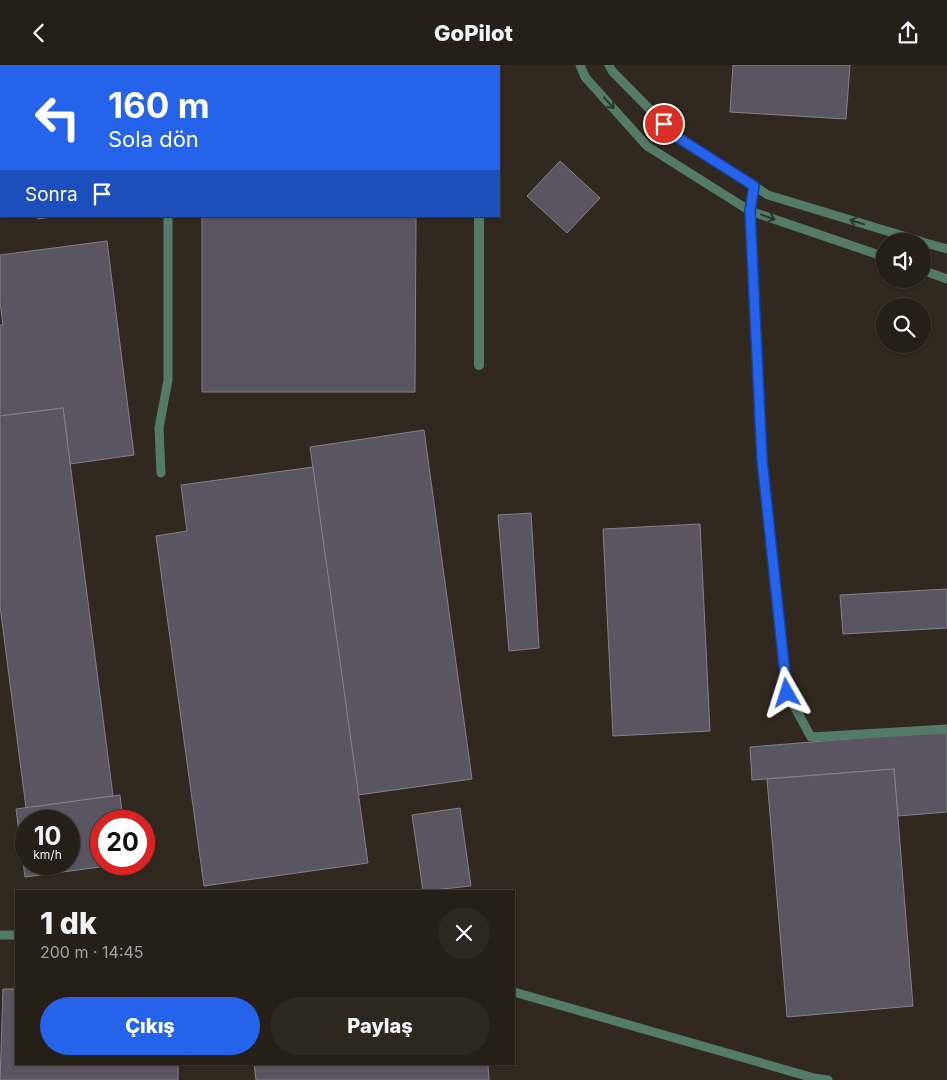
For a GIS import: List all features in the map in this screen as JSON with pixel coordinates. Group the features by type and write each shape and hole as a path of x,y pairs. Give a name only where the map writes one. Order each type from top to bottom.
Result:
{"street":[{"path":"479,217 479,365"}],"lane":[{"path":"580,65 586,77 647,145 750,211 876,254"},
{"path":"609,65 612,71 677,137 768,195 892,233"},
{"path":"754,186 750,211 762,460 787,693 811,737 947,729"},
{"path":"161,473 159,428 168,380 168,217"},
{"path":"931,245 947,249"},
{"path":"931,273 947,279"},
{"path":"0,935 15,935"},
{"path":"515,992 814,1078 828,1080"}],"building":[{"path":"733,65 850,65 846,119 730,112"},
{"path":"560,161 600,198 567,233 527,196"},
{"path":"202,217 416,217 415,392 202,392"},
{"path":"107,241 134,455 70,464 63,408 0,416 0,325 3,325 0,302 0,255"},
{"path":"63,408 113,796 26,808 0,606 0,416"},
{"path":"424,430 472,779 358,795 310,447"},
{"path":"313,467 368,863 204,886 156,536 187,531 181,485"},
{"path":"531,513 539,648 509,651 498,515"},
{"path":"700,524 710,731 613,736 603,529"},
{"path":"947,589 947,628 843,634 840,595"},
{"path":"947,731 947,812 898,816 894,769 752,780 750,747"},
{"path":"894,769 913,1006 787,1017 767,779"},
{"path":"120,795 122,810 90,810 90,868 80,870 80,810 16,810"},
{"path":"460,808 471,886 423,890 412,815"},
{"path":"3,989 15,989 15,1065 178,1065 178,1080 0,1080"},
{"path":"254,1065 488,1065 489,1080 256,1080"}],"route":[{"path":"664,124 677,137 754,186 750,211 762,460 787,693"}]}
